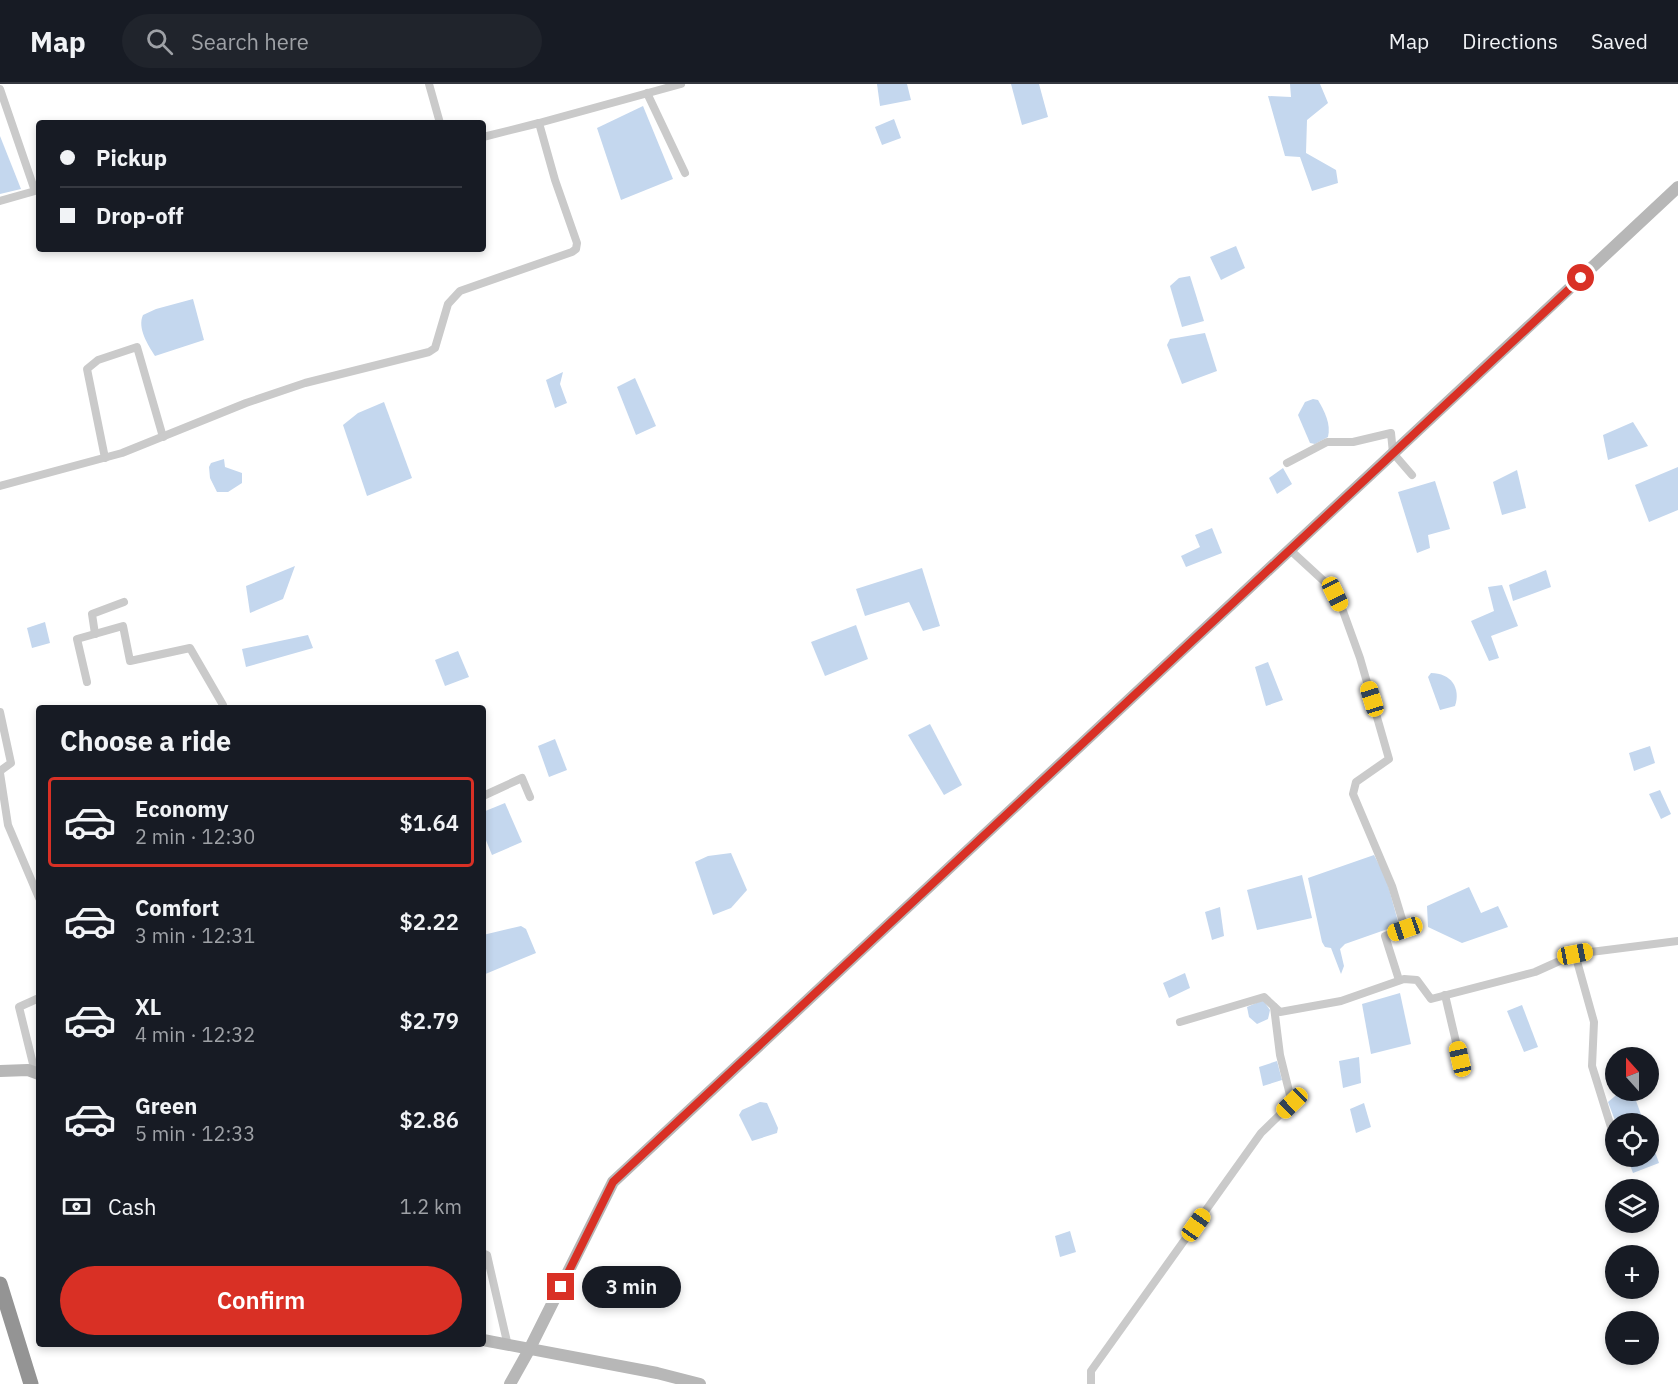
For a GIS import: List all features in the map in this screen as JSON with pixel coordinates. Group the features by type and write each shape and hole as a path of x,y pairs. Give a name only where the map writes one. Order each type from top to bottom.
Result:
{"highway":[{"path":"0,1284 31,1384"}],"street":[{"path":"429,84 439,120"},
{"path":"486,136 681,84"},
{"path":"0,89 35,191 0,201"},
{"path":"647,93 685,173"},
{"path":"0,486 105,458 246,403 305,383 429,352 435,348 448,304 460,291 572,252 577,243 555,180 539,123"},
{"path":"510,1384 530,1350 613,1182 1678,187"},
{"path":"105,458 87,369 98,360 137,347 163,437"},
{"path":"1287,463 1327,442 1353,442 1391,433 1393,453 1412,475"},
{"path":"1289,549 1326,583 1339,602 1360,658 1389,759 1356,782 1353,794 1392,886 1405,929 1384,936 1400,980"},
{"path":"95,634 92,614 124,602"},
{"path":"87,682 77,639 123,626 130,661 190,648 223,705"},
{"path":"0,712 11,763 0,772 8,825 35,883"},
{"path":"486,795 522,778 530,797"},
{"path":"1180,1022 1264,997 1280,1012 1341,1001 1400,980 1418,980 1431,999 1535,972 1575,954 1678,941"},
{"path":"1575,954 1594,1022 1592,1066 1607,1113"},
{"path":"1445,995 1460,1059"},
{"path":"36,999 19,1006 36,1069"},
{"path":"1091,1384 1091,1371 1261,1133 1292,1103 1280,1055 1274,1007"},
{"path":"0,1071 28,1070 36,1073"},
{"path":"486,1254 508,1346"},
{"path":"486,1341 657,1373 698,1384"}],"water":[{"path":"877,84 907,84 911,100 880,106"},
{"path":"1011,84 1039,84 1048,117 1022,125"},
{"path":"1290,84 1320,84 1328,103 1307,120 1306,153 1336,170 1338,183 1312,191 1300,157 1285,156 1268,96 1291,97"},
{"path":"643,106 673,179 621,200 597,128"},
{"path":"894,119 901,138 882,145 875,127"},
{"path":"0,136 21,189 0,194"},
{"path":"1236,246 1245,268 1221,280 1210,257"},
{"path":"1190,276 1204,321 1182,327 1170,286 1179,278"},
{"path":"193,299 204,340 155,356 142,331 143,315"},
{"path":"1205,333 1217,371 1182,384 1167,345 1170,339"},
{"path":"563,372 560,384 567,403 555,408 546,380"},
{"path":"635,378 656,426 636,435 617,387"},
{"path":"1318,400 1321,405 1329,427 1328,437 1315,444 1310,443 1298,415 1305,402"},
{"path":"384,402 412,478 367,496 343,425 358,413"},
{"path":"1633,422 1648,446 1608,460 1603,435"},
{"path":"224,459 225,467 242,473 242,483 228,492 217,492 210,478 209,467 211,463"},
{"path":"1678,467 1678,510 1649,522 1635,485"},
{"path":"1283,468 1292,484 1277,494 1269,478"},
{"path":"1517,470 1526,508 1502,515 1493,482"},
{"path":"1435,481 1450,529 1428,535 1430,548 1417,553 1398,492"},
{"path":"1212,528 1222,553 1186,567 1181,556 1200,547 1195,535"},
{"path":"295,566 283,599 250,613 246,586"},
{"path":"922,568 940,626 923,631 909,602 865,616 856,589"},
{"path":"1546,570 1551,587 1513,601 1509,585"},
{"path":"1502,585 1518,626 1491,636 1499,658 1489,661 1471,621 1494,611 1488,587"},
{"path":"45,622 50,643 32,648 27,628"},
{"path":"856,625 868,659 825,676 811,642"},
{"path":"308,635 313,648 246,667 242,649"},
{"path":"458,651 469,677 445,686 435,660"},
{"path":"1268,662 1283,700 1266,706 1255,667"},
{"path":"1431,673 1444,676 1453,683 1457,693 1455,706 1440,710 1428,677"},
{"path":"930,724 962,785 944,795 908,735"},
{"path":"555,739 567,770 549,777 538,746"},
{"path":"1650,746 1655,763 1634,771 1629,753"},
{"path":"1660,790 1671,814 1661,819 1649,794"},
{"path":"505,803 522,842 492,855 486,840 486,811"},
{"path":"731,853 747,890 731,908 713,915 695,862 708,856"},
{"path":"1374,855 1386,878 1399,925 1345,944 1340,949 1344,966 1341,974 1331,948 1325,947 1322,942 1308,878"},
{"path":"1302,875 1312,918 1257,930 1247,890"},
{"path":"1469,887 1481,913 1498,906 1508,927 1462,943 1428,927 1427,906"},
{"path":"1220,907 1224,936 1212,940 1205,912"},
{"path":"521,926 526,929 536,953 486,974 486,934"},
{"path":"1185,973 1190,988 1169,998 1163,983"},
{"path":"1400,993 1411,1044 1371,1054 1362,1004"},
{"path":"1263,1000 1270,1010 1268,1019 1257,1024 1249,1017 1247,1007"},
{"path":"1522,1005 1538,1047 1524,1052 1507,1011"},
{"path":"1359,1057 1361,1083 1343,1088 1339,1061"},
{"path":"1277,1061 1282,1080 1263,1086 1259,1067"},
{"path":"1636,1101 1640,1113 1612,1113 1608,1102"},
{"path":"760,1102 767,1103 778,1128 777,1133 752,1141 739,1115 742,1110"},
{"path":"1364,1103 1371,1127 1356,1133 1350,1109"},
{"path":"1631,1167 1649,1167 1633,1173"},
{"path":"1070,1231 1076,1252 1060,1257 1055,1236"}],"route":[{"path":"561,1287 613,1182 910,902 1581,278"}]}
